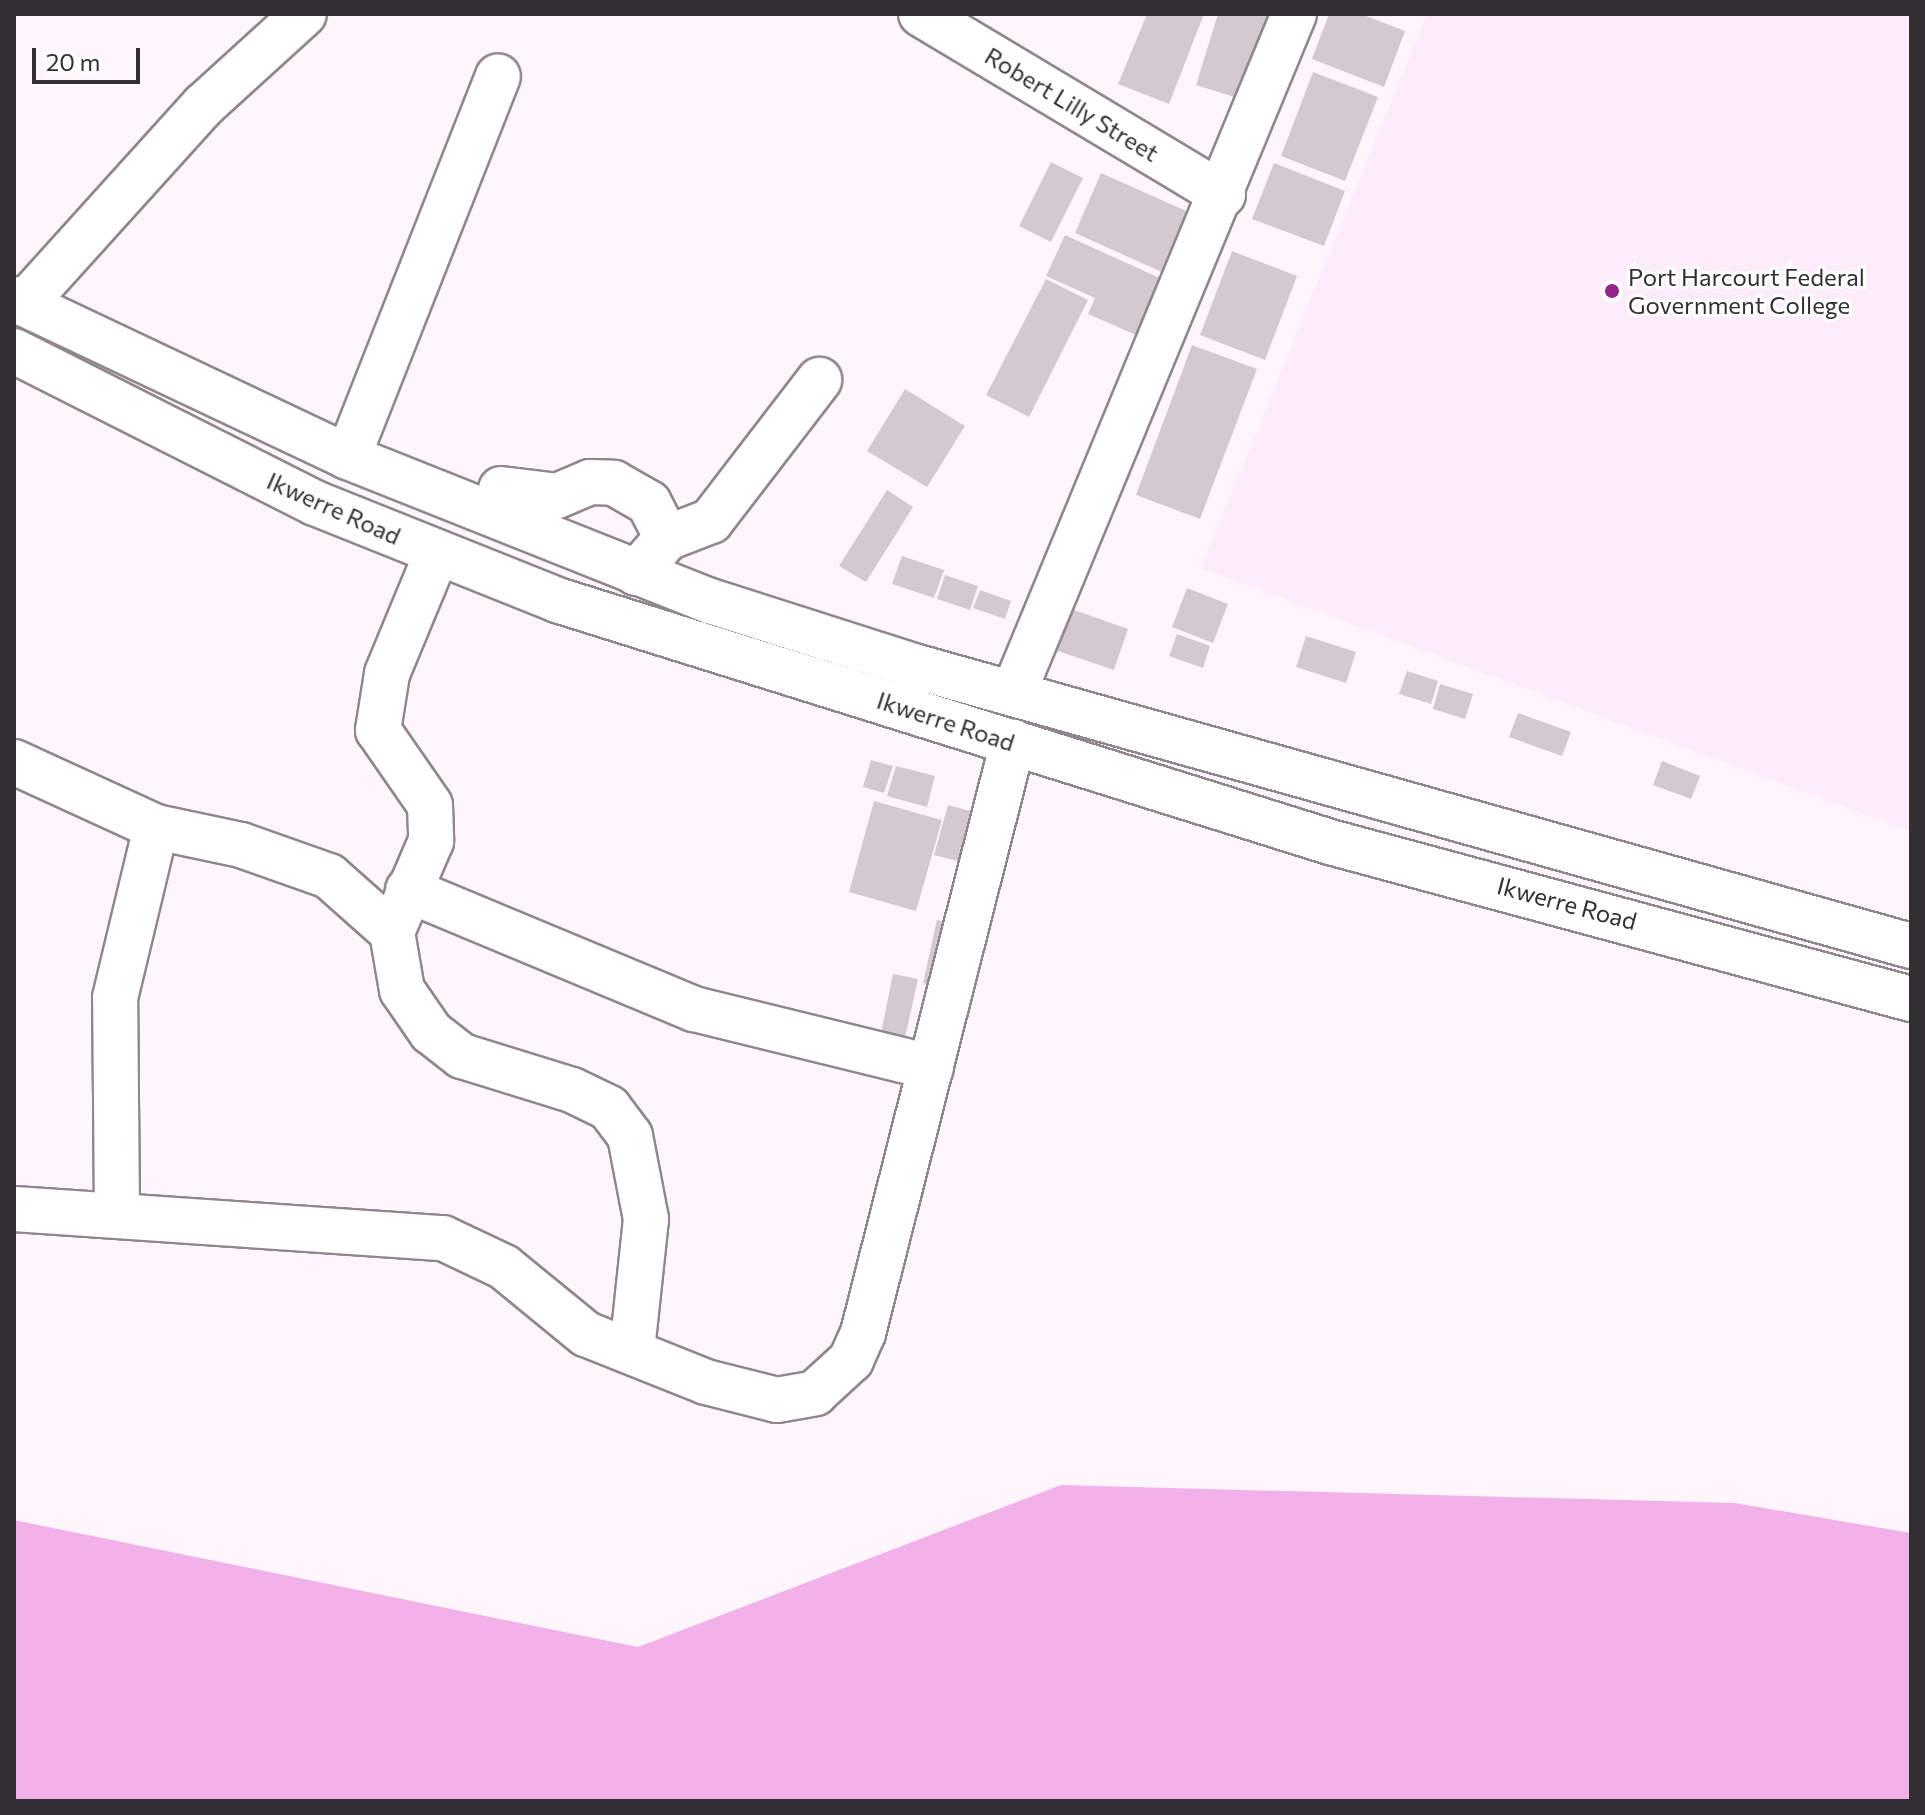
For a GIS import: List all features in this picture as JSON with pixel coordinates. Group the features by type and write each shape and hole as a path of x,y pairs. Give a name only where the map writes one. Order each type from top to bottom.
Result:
{"main road":[{"path":"19,302 204,105 304,14"},
{"name":"Robert Lilly Street","path":"921,14 1223,195"},
{"path":"1013,694 1223,195 1294,14"},
{"path":"348,457 498,77"},
{"name":"Ikwerre Road","path":"19,302 348,457 636,573 1013,694 1911,946"},
{"name":"Ikwerre Road","path":"14,351 315,503 557,600 1330,842 1911,999"},
{"path":"636,573 667,538 711,521 819,380"},
{"path":"501,489 557,496 590,482 614,483 649,503 667,538"},
{"path":"437,553 387,674 378,730 430,805 431,841 392,932 402,990 431,1032 462,1056 609,1108 630,1136 646,1219 632,1349"},
{"path":"14,1209 117,1212 443,1238 504,1267 586,1334 632,1349 706,1382 777,1400 815,1393 851,1360 931,1067 1013,742"},
{"path":"14,762 156,827 241,845 329,876 392,932"},
{"path":"117,1212 115,998 156,827"},
{"path":"408,890 694,1009 931,1067"}],"shaded area":[{"name":"Port Harcourt Federal Government College","path":"1427,14 1911,14 1911,832 1201,568"},
{"path":"1061,1485 1735,1503 1911,1533 1911,1801 14,1801 14,1520 638,1647"}],"building":[{"path":"1147,14 1204,14 1169,104 1118,84"},
{"path":"1218,14 1270,14 1244,100 1196,85"},
{"path":"1329,14 1361,14 1405,31 1384,87 1312,59"},
{"path":"1313,72 1378,97 1345,181 1281,156"},
{"path":"1051,162 1083,178 1051,242 1019,226"},
{"path":"1274,163 1345,191 1324,246 1252,219"},
{"path":"1101,173 1193,214 1166,274 1075,233"},
{"path":"1065,235 1162,279 1136,335 1088,314 1095,298 1046,276"},
{"path":"1232,251 1297,276 1265,360 1200,335"},
{"path":"1046,279 1088,300 1029,417 986,395"},
{"path":"1192,345 1257,369 1200,519 1136,495"},
{"path":"905,389 965,426 927,487 867,451"},
{"path":"887,490 913,507 866,582 839,566"},
{"path":"902,556 944,570 934,598 892,584"},
{"path":"945,575 978,586 970,610 937,599"},
{"path":"1187,588 1228,604 1213,643 1172,627"},
{"path":"980,590 1011,601 1005,619 973,608"},
{"path":"1063,606 1128,629 1114,670 1049,648"},
{"path":"1177,634 1210,646 1203,668 1169,656"},
{"path":"1306,636 1356,652 1346,683 1296,667"},
{"path":"1407,671 1438,681 1431,704 1399,694"},
{"path":"1440,684 1473,694 1465,719 1433,709"},
{"path":"1518,713 1571,732 1562,756 1509,737"},
{"path":"871,760 893,766 884,793 863,787"},
{"path":"1662,761 1700,776 1691,799 1653,785"},
{"path":"896,766 935,776 927,807 887,796"},
{"path":"874,801 942,820 916,911 849,892"},
{"path":"948,805 978,813 965,863 934,855"},
{"path":"937,920 957,925 943,987 923,983"},
{"path":"893,974 918,979 905,1038 881,1033"}],"place":[{"name":"Port Harcourt Federal Government College","path":"1612,291"}]}
